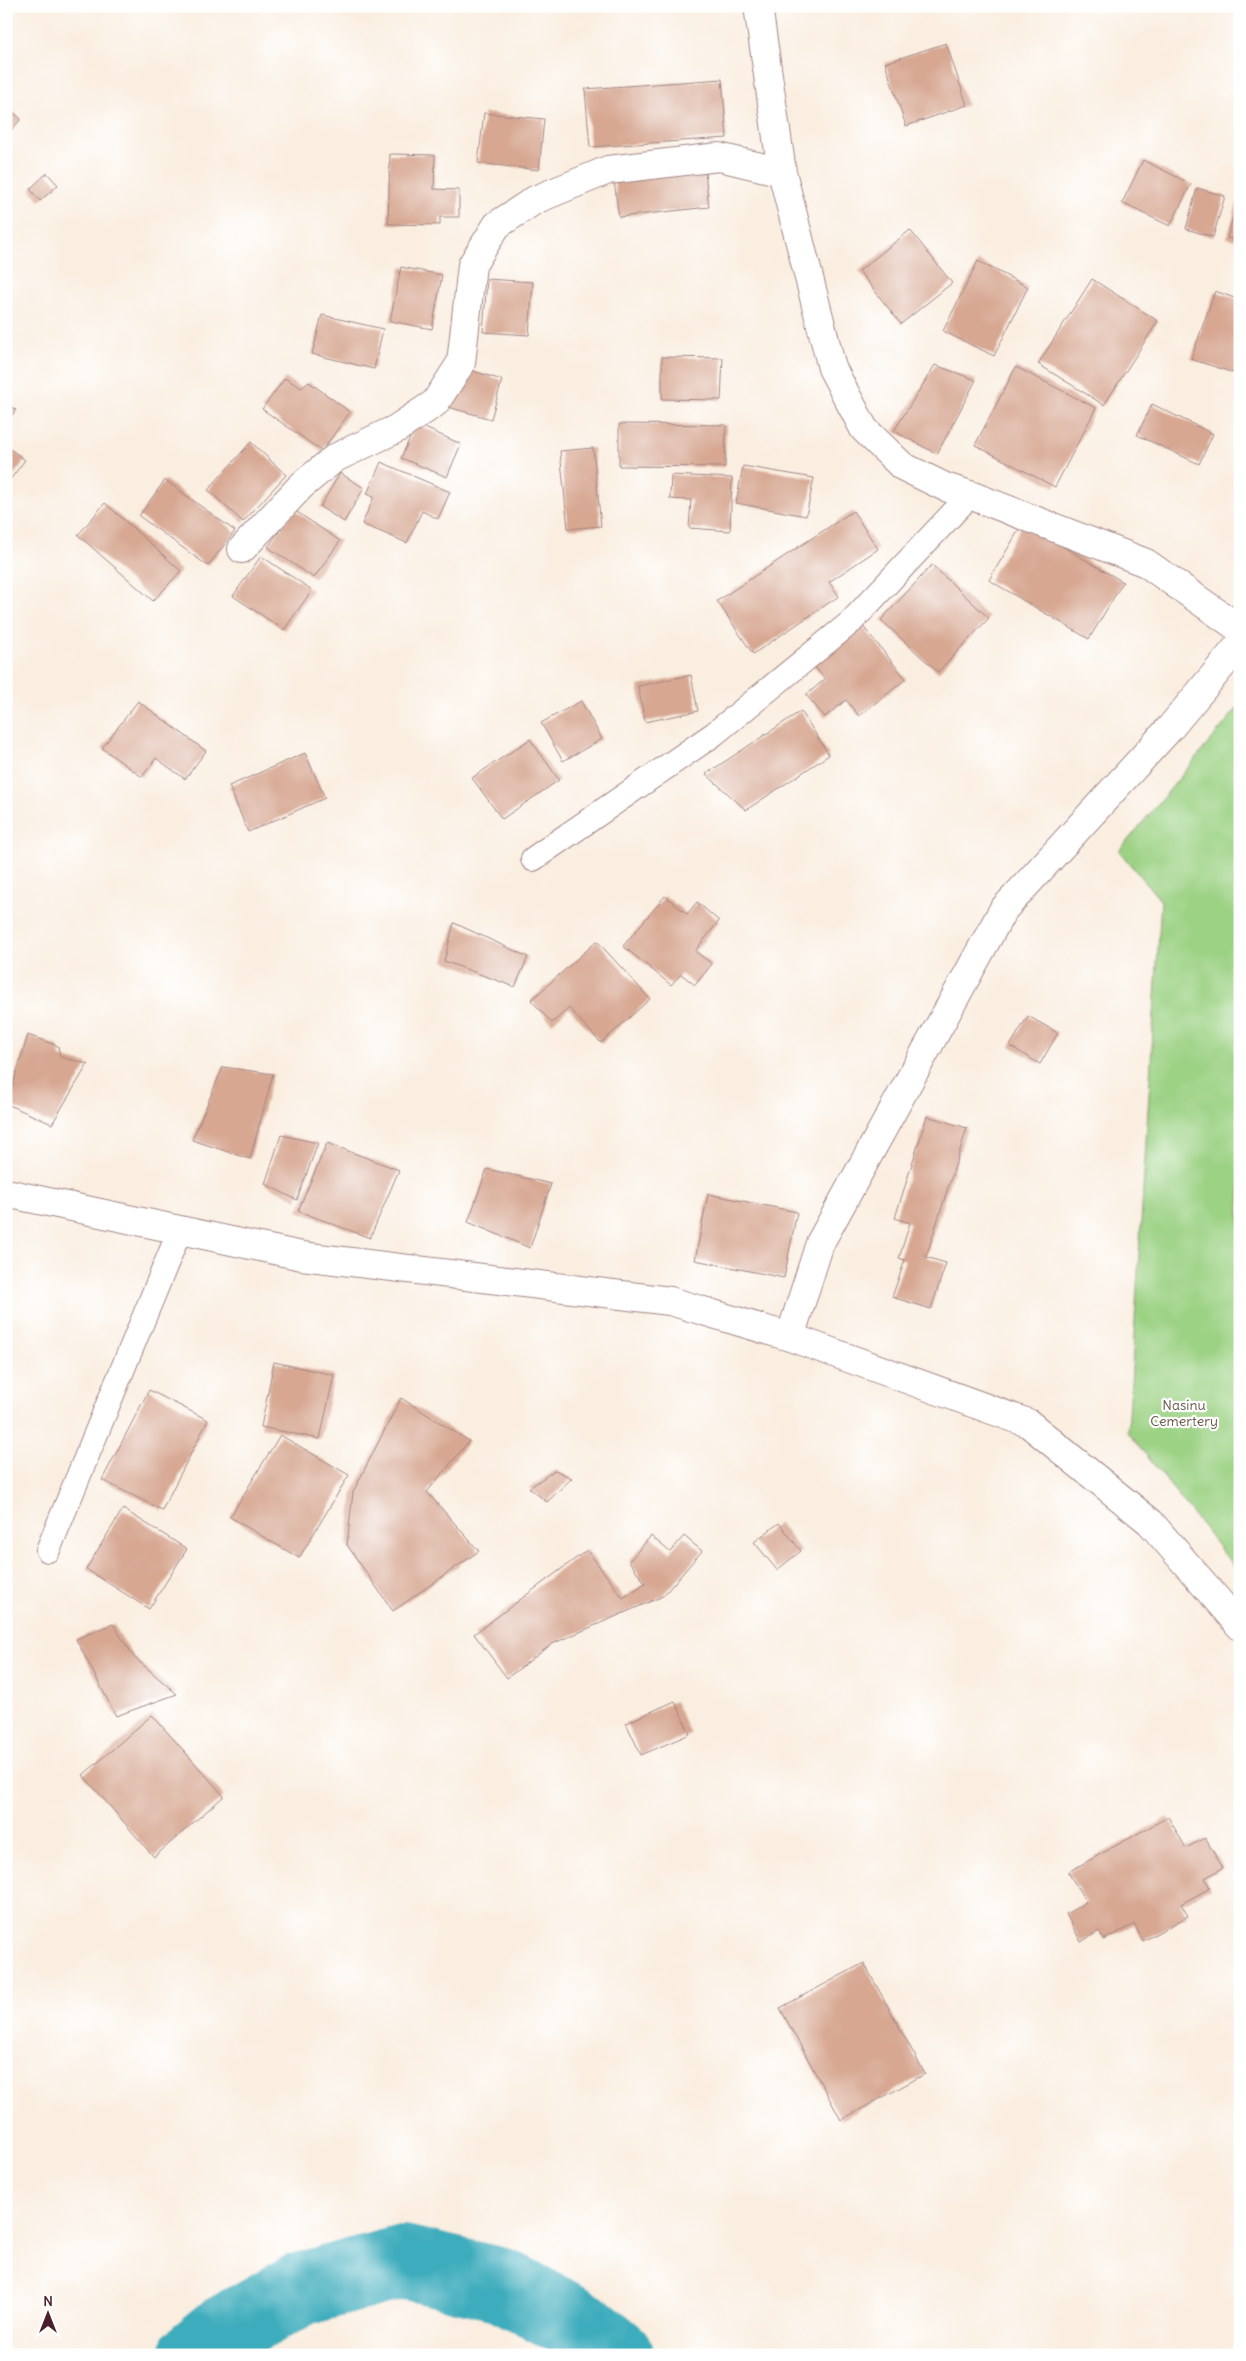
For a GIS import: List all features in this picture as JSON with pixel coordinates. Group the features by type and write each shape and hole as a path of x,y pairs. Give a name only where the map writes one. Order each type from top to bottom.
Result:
{"street":[{"path":"758,6 782,172 832,368 864,429 902,466 945,487 970,494 1146,563 1240,629"},
{"path":"242,549 301,486 335,458 396,429 435,403 461,363 472,266 497,225 535,200 608,170 719,157 782,172"},
{"path":"790,1337 820,1243 1003,910 1170,728 1240,644"},
{"path":"6,1193 302,1256 670,1301 790,1337 1028,1423 1150,1522 1240,1626"}],"lane":[{"path":"533,860 714,734 851,622 970,494"},
{"path":"48,1550 180,1230"}],"green space":[{"name":"Nasinu Cemertery","path":"1240,705 1240,1574 1128,1432 1161,901 1119,851"}],"building":[{"path":"946,43 967,105 906,126 885,63"},
{"path":"722,79 727,138 590,147 585,89"},
{"path":"6,106 21,119 6,136"},
{"path":"484,113 544,119 539,170 478,163"},
{"path":"390,154 435,155 434,189 459,190 459,217 440,217 440,225 388,224"},
{"path":"1143,160 1191,184 1170,226 1122,203"},
{"path":"704,163 709,207 619,217 613,173"},
{"path":"47,173 58,185 40,201 30,189"},
{"path":"1197,188 1225,196 1213,237 1186,229"},
{"path":"1240,193 1240,241 1227,238"},
{"path":"910,230 952,283 901,324 859,271"},
{"path":"978,261 1028,287 994,356 943,331"},
{"path":"401,267 442,275 432,329 390,321"},
{"path":"487,279 533,282 529,335 483,332"},
{"path":"1092,279 1158,321 1104,405 1038,364"},
{"path":"1215,291 1240,300 1240,375 1191,359"},
{"path":"322,315 383,329 374,369 312,354"},
{"path":"662,357 723,358 721,400 662,399"},
{"path":"935,365 976,380 937,454 894,431"},
{"path":"460,367 502,380 491,419 448,407"},
{"path":"1016,367 1096,408 1055,487 975,445"},
{"path":"285,378 301,388 309,382 350,412 322,451 262,409"},
{"path":"6,403 16,410 6,423"},
{"path":"1152,404 1213,434 1199,464 1137,435"},
{"path":"416,424 461,444 447,477 401,458"},
{"path":"619,424 726,425 725,467 619,466"},
{"path":"251,442 286,475 243,522 208,490"},
{"path":"6,446 25,460 6,485"},
{"path":"593,448 601,526 568,529 560,451"},
{"path":"381,462 450,492 438,519 422,511 407,543 362,524 374,497 367,494"},
{"path":"743,466 814,478 806,516 736,503"},
{"path":"340,473 364,488 344,522 320,507"},
{"path":"671,475 732,478 730,531 689,528 691,500 670,499"},
{"path":"165,480 235,531 208,566 139,516"},
{"path":"105,503 181,571 153,601 78,535"},
{"path":"294,510 340,541 314,578 268,547"},
{"path":"853,511 878,549 829,582 839,596 753,654 717,601"},
{"path":"1023,523 1123,582 1089,639 989,580"},
{"path":"261,556 312,590 284,630 233,596"},
{"path":"932,565 989,618 938,672 881,620"},
{"path":"861,624 906,679 859,716 846,700 825,717 806,695 825,679 812,664"},
{"path":"691,675 698,711 645,722 638,686"},
{"path":"138,701 206,751 185,779 156,758 142,777 102,748"},
{"path":"581,701 602,739 563,761 541,723"},
{"path":"801,711 829,755 746,810 706,774"},
{"path":"530,739 559,780 502,819 472,778"},
{"path":"305,753 325,798 248,832 229,786"},
{"path":"665,896 687,914 697,902 719,921 695,951 712,964 695,985 681,974 671,985 623,946"},
{"path":"454,923 528,957 515,987 444,961"},
{"path":"597,941 650,999 601,1043 569,1008 552,1023 531,1000"},
{"path":"1028,1016 1058,1033 1040,1064 1010,1046"},
{"path":"28,1035 58,1046 60,1057 88,1064 52,1124 7,1104"},
{"path":"223,1067 273,1074 250,1159 192,1140"},
{"path":"927,1116 967,1128 926,1257 946,1263 931,1309 892,1297 905,1260 899,1258 910,1223 895,1218"},
{"path":"281,1135 318,1143 297,1200 265,1184"},
{"path":"327,1143 399,1170 370,1238 298,1211"},
{"path":"487,1169 551,1184 530,1248 468,1222"},
{"path":"708,1194 797,1212 784,1278 695,1260"},
{"path":"274,1362 334,1375 320,1439 261,1427"},
{"path":"149,1390 208,1420 162,1510 102,1480"},
{"path":"401,1398 469,1441 427,1492 479,1551 393,1611 347,1545 353,1492"},
{"path":"280,1435 349,1475 299,1558 230,1517"},
{"path":"555,1470 572,1478 547,1502 529,1488"},
{"path":"123,1509 187,1549 149,1609 86,1569"},
{"path":"779,1523 801,1551 777,1570 754,1542"},
{"path":"651,1536 670,1552 684,1536 702,1551 663,1596 552,1644 507,1678 474,1634 587,1550 623,1598 645,1583 629,1561"},
{"path":"113,1624 134,1657 177,1694 116,1716 76,1639"},
{"path":"675,1701 690,1734 641,1755 626,1723"},
{"path":"152,1715 224,1796 154,1857 83,1775"},
{"path":"1168,1817 1186,1848 1205,1838 1223,1868 1205,1878 1210,1888 1181,1904 1188,1916 1143,1941 1134,1924 1104,1940 1099,1931 1081,1942 1066,1914 1086,1902 1068,1872"},
{"path":"864,1963 925,2074 841,2120 780,2008"}],"waterway":[{"path":"196,2355 224,2332 299,2290 403,2262 503,2285 584,2328 617,2355"}]}
